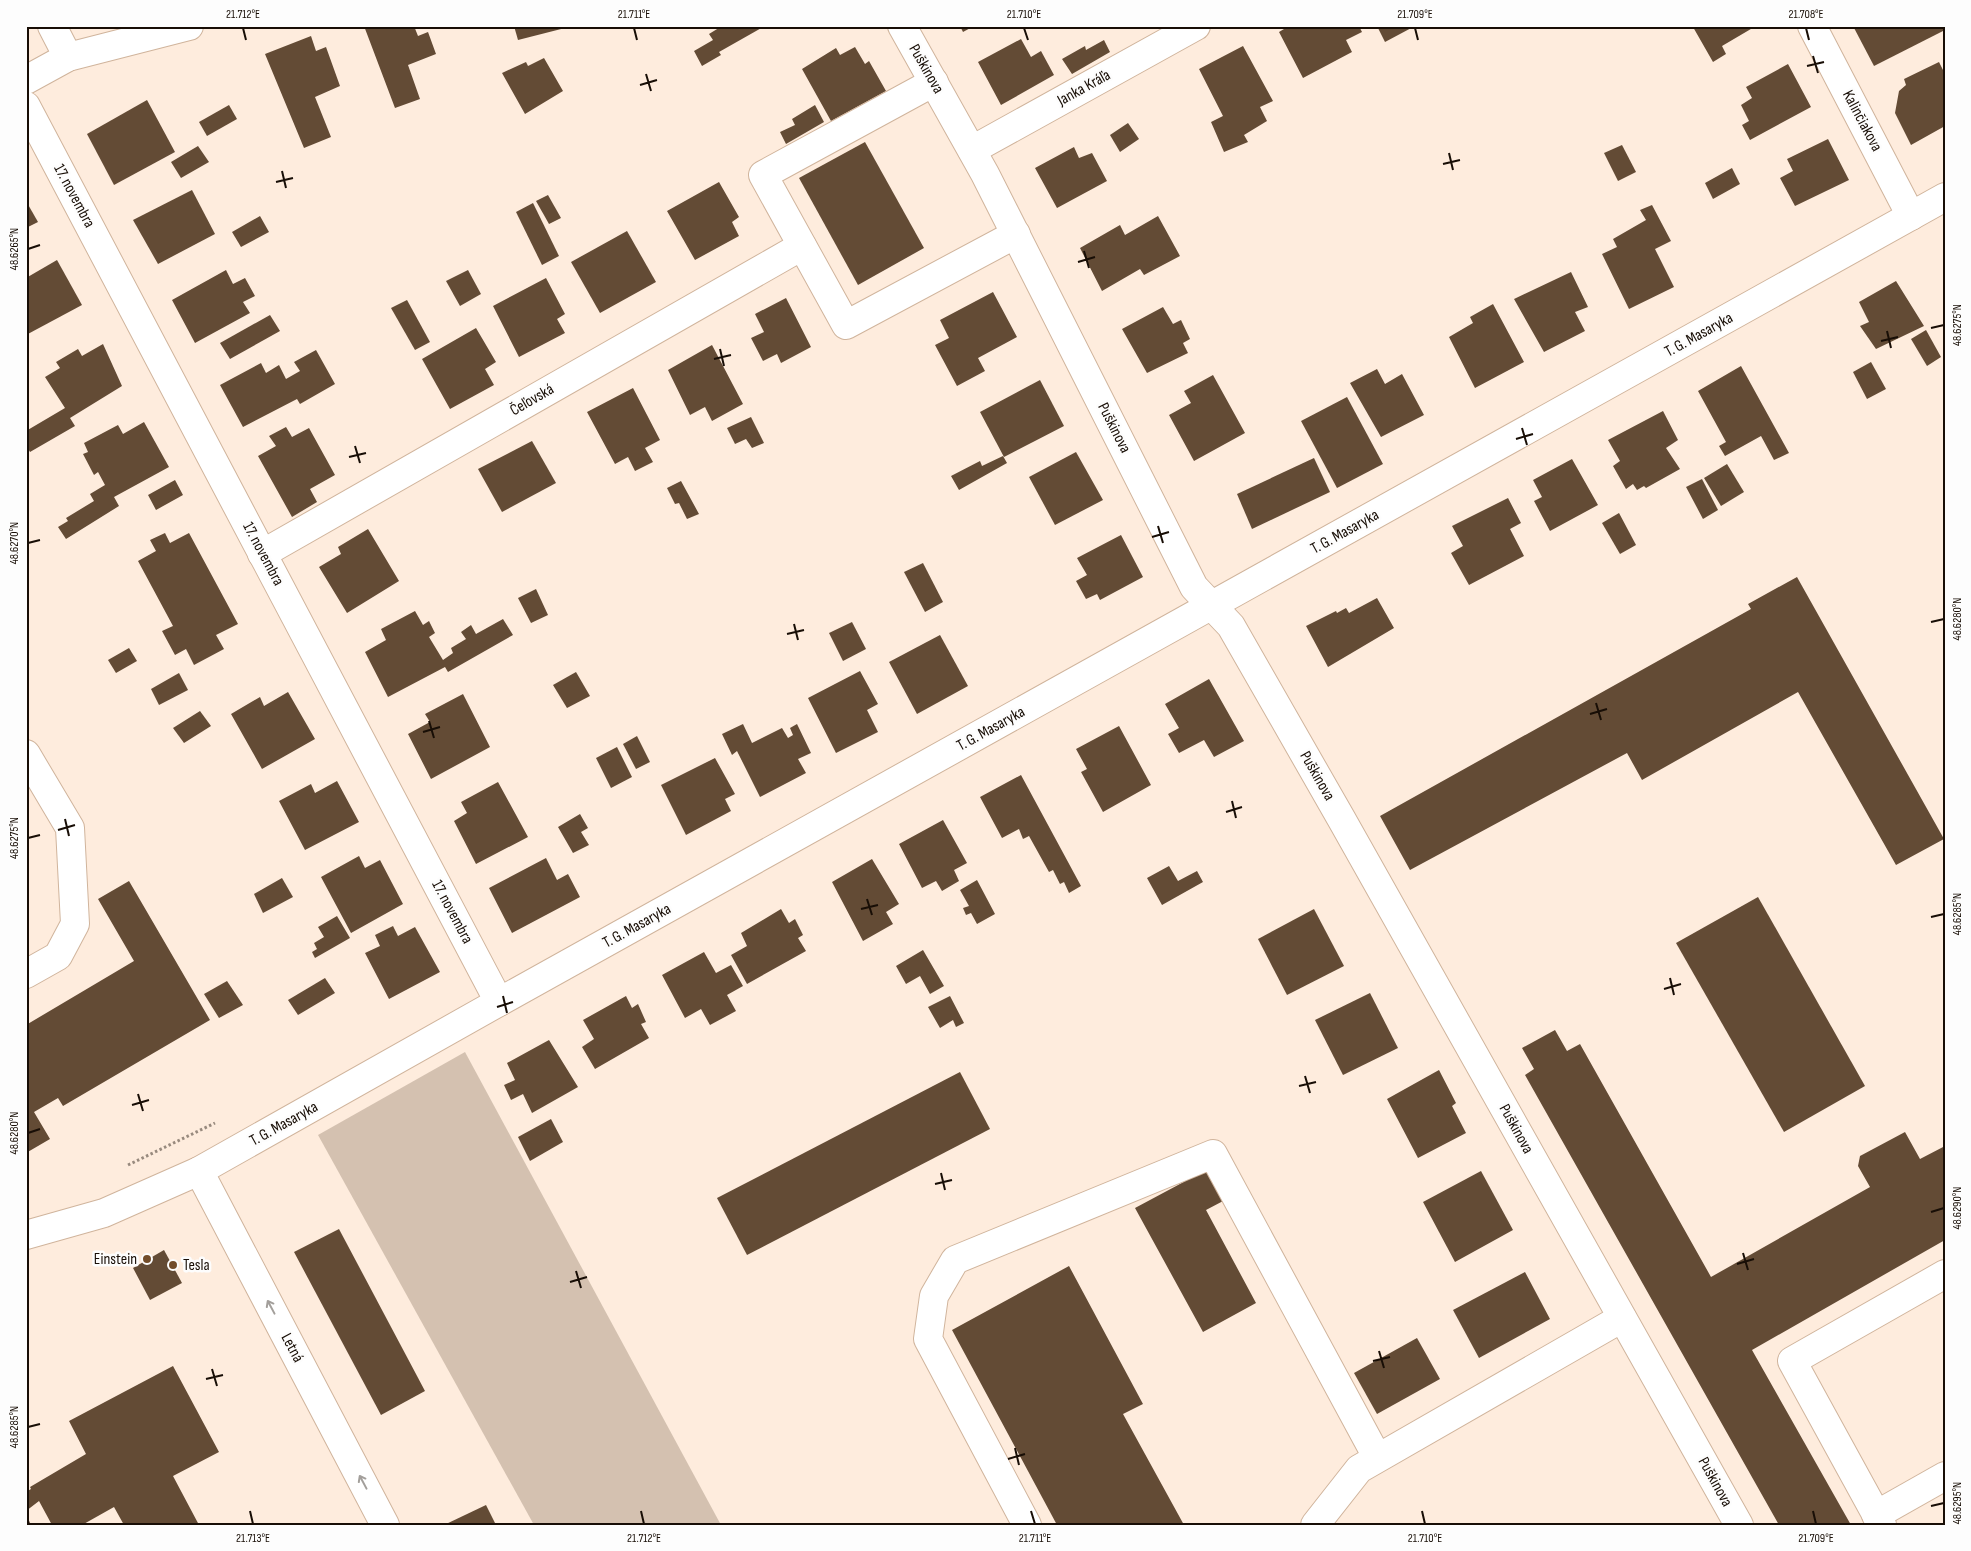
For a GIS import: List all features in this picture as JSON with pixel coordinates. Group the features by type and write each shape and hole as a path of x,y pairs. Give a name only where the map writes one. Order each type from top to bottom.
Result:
{"street":[{"path":"52,26 68,57"},
{"path":"26,80 68,57 189,26"},
{"name":"Puškinova","path":"902,26 972,150 1016,234 1194,587 1231,626 1739,1525"},
{"name":"Janka Kráľa","path":"972,150 1196,26"},
{"name":"Kalinčiakova","path":"1812,26 1911,216"},
{"path":"934,82 762,176 846,325 1016,234"},
{"name":"17. novembra","path":"26,106 499,1002"},
{"name":"T. G. Masaryka","path":"26,1235 104,1213 199,1171 499,1002 1945,198"},
{"name":"Čeľovská","path":"262,554 802,246"},
{"path":"26,754 70,828 75,924 58,956 26,974"},
{"path":"1027,1525 928,1339 934,1296 955,1260 1213,1154 1377,1457"},
{"name":"Letná","path":"199,1171 386,1525"},
{"path":"1945,1274 1792,1361 1879,1520 1945,1476"},
{"path":"1314,1525 1359,1469 1622,1318"}],"path":[{"path":"126,1166 216,1122"}],"shaded area":[{"path":"465,1052 721,1525 534,1525 318,1135"}],"building":[{"path":"364,26 414,26 418,36 428,32 436,54 408,65 420,99 395,108"},
{"path":"514,26 569,26 569,27 518,40"},
{"path":"722,26 765,26 719,52 721,55 702,66 694,51 713,40 709,34"},
{"path":"960,26 974,26 963,32"},
{"path":"1289,26 1359,26 1362,32 1346,40 1352,52 1303,78 1279,32"},
{"path":"1377,26 1415,26 1385,42"},
{"path":"1756,26 1722,46 1726,54 1713,62 1693,27"},
{"path":"1853,26 1945,26 1945,30 1874,66"},
{"path":"311,36 316,51 326,47 340,86 315,97 331,137 304,148 265,54"},
{"path":"1021,39 1031,57 1041,51 1054,75 1001,105 978,62"},
{"path":"1104,40 1110,52 1072,74 1062,59 1085,46 1086,50"},
{"path":"1243,46 1273,101 1260,107 1267,121 1244,135 1248,142 1224,152 1211,122 1223,116 1199,69"},
{"path":"855,47 865,64 869,61 886,91 831,121 802,69 836,48 840,55"},
{"path":"544,58 563,91 525,114 502,73 526,62 528,66"},
{"path":"1939,62 1945,74 1945,126 1911,145 1895,113 1899,91 1906,85 1904,79"},
{"path":"1788,64 1811,107 1750,140 1742,125 1749,121 1741,105 1752,98 1746,87"},
{"path":"147,100 175,152 114,185 87,134"},
{"path":"229,105 237,119 207,136 199,122"},
{"path":"815,105 824,122 786,144 780,132 795,125 792,119"},
{"path":"1128,123 1139,139 1120,152 1110,135"},
{"path":"1828,139 1849,180 1795,206 1780,178 1793,171 1787,159"},
{"path":"865,142 924,248 858,285 799,178"},
{"path":"1622,145 1636,172 1618,181 1604,153"},
{"path":"198,146 209,162 181,178 171,162"},
{"path":"1074,147 1079,158 1092,153 1107,181 1057,208 1035,168"},
{"path":"1732,168 1740,184 1713,199 1705,183"},
{"path":"719,182 739,217 732,222 739,236 695,260 667,211"},
{"path":"192,190 215,234 158,264 133,220"},
{"path":"548,195 561,218 549,224 536,201"},
{"path":"26,201 38,222 26,228"},
{"path":"533,203 559,256 542,265 516,212"},
{"path":"1652,205 1671,241 1655,249 1674,287 1629,309 1602,254 1617,247 1613,239 1646,220 1640,210"},
{"path":"260,216 269,232 241,247 232,232"},
{"path":"1158,216 1180,256 1144,275 1140,269 1102,291 1080,248 1120,225 1125,235"},
{"path":"627,231 656,282 600,313 571,262"},
{"path":"57,260 82,305 26,335 26,278"},
{"path":"226,270 233,284 245,278 255,296 243,302 250,313 195,343 172,300"},
{"path":"468,270 481,294 460,306 446,281"},
{"path":"1571,272 1588,307 1575,312 1585,331 1544,352 1514,299"},
{"path":"546,278 565,314 557,319 565,333 519,357 493,306"},
{"path":"1896,281 1924,326 1876,349 1860,326 1869,322 1859,302"},
{"path":"993,292 1017,337 978,358 985,371 957,386 935,345 949,338 940,320"},
{"path":"786,298 811,347 781,363 777,354 763,361 751,338 764,332 755,314"},
{"path":"407,300 430,342 415,350 391,308"},
{"path":"1493,304 1524,362 1475,388 1449,337 1473,323 1470,317"},
{"path":"1163,307 1173,324 1181,320 1190,339 1183,343 1188,353 1147,373 1122,329"},
{"path":"270,315 280,331 230,359 220,343"},
{"path":"476,328 496,362 485,369 494,385 450,409 422,359"},
{"path":"1926,330 1941,357 1927,366 1911,339"},
{"path":"103,344 122,386 70,418 75,426 30,452 26,445 26,431 65,408 45,377 60,368 56,362 78,349 82,356"},
{"path":"712,345 743,404 712,421 705,407 690,415 668,370"},
{"path":"316,350 335,384 300,404 297,399 243,427 220,385 261,363 266,373 279,365 286,379 300,371 294,362"},
{"path":"1871,362 1886,389 1867,399 1853,372"},
{"path":"1741,366 1789,453 1774,460 1761,436 1725,456 1719,446 1726,442 1698,391"},
{"path":"1377,369 1385,384 1402,374 1424,415 1381,437 1350,383"},
{"path":"1213,375 1245,433 1194,461 1169,415 1191,403 1184,391"},
{"path":"1040,380 1064,426 1004,457 980,412"},
{"path":"633,388 660,440 645,448 653,462 635,471 628,457 615,464 587,412"},
{"path":"1347,397 1383,464 1337,488 1301,421"},
{"path":"1663,411 1678,440 1666,448 1680,469 1646,488 1644,486 1637,490 1633,484 1626,489 1613,466 1620,461 1608,440"},
{"path":"751,417 764,443 752,448 746,439 735,444 727,428"},
{"path":"144,422 169,467 114,497 119,506 66,539 58,527 68,521 66,518 94,501 90,494 105,485 98,472 94,475 83,454 88,452 84,443 118,425 123,434"},
{"path":"286,427 292,437 309,428 335,475 310,489 317,502 292,517 258,456 276,446 269,436"},
{"path":"532,441 556,483 502,512 478,469"},
{"path":"1076,452 1103,500 1055,525 1029,477"},
{"path":"1003,456 1007,463 959,490 951,476 980,461 982,466"},
{"path":"1314,458 1330,492 1252,529 1237,494"},
{"path":"1572,459 1598,505 1550,531 1534,501 1542,497 1533,480"},
{"path":"1727,464 1744,492 1721,506 1704,478"},
{"path":"1702,479 1718,510 1703,519 1686,487"},
{"path":"175,480 183,495 156,510 148,495"},
{"path":"681,481 699,514 687,519 679,503 675,504 667,488"},
{"path":"1508,498 1521,523 1510,529 1524,556 1469,585 1451,553 1463,546 1452,526"},
{"path":"1619,513 1636,545 1620,554 1602,523"},
{"path":"368,529 399,581 347,613 319,567 341,554 338,547"},
{"path":"165,533 170,543 189,533 238,624 216,635 224,649 194,665 186,649 175,655 162,631 173,626 138,561 156,551 150,540"},
{"path":"1121,535 1143,577 1100,600 1097,594 1086,599 1076,581 1087,575 1077,558"},
{"path":"923,563 943,602 925,612 904,572"},
{"path":"1797,577 1944,839 1896,865 1798,692 1642,780 1627,753 1410,870 1380,816 1751,609 1748,604"},
{"path":"536,589 548,615 531,623 518,598"},
{"path":"1377,598 1394,628 1328,667 1306,626 1336,611 1337,613 1346,608 1349,613"},
{"path":"415,611 423,625 429,621 435,633 429,637 443,660 453,653 451,648 466,639 461,632 471,625 476,634 503,619 513,635 448,672 445,667 388,697 365,652 386,640 381,629"},
{"path":"852,622 866,649 843,661 829,633"},
{"path":"940,635 968,686 917,714 889,662"},
{"path":"129,648 137,661 116,673 108,660"},
{"path":"860,671 878,704 867,710 878,732 836,753 808,698"},
{"path":"576,672 590,696 567,708 553,685"},
{"path":"179,673 188,690 159,705 151,689"},
{"path":"1209,679 1244,741 1214,757 1204,740 1179,753 1168,734 1179,728 1165,704"},
{"path":"288,692 315,739 262,769 231,714 260,697 264,706"},
{"path":"463,694 490,747 431,779 408,734 430,722 425,714"},
{"path":"200,711 211,726 184,743 173,728"},
{"path":"743,724 752,743 782,728 788,738 793,735 790,728 797,724 811,753 798,759 806,773 760,797 737,751 732,755 722,734"},
{"path":"1119,726 1151,785 1103,812 1081,772 1087,769 1076,749"},
{"path":"637,736 650,762 636,769 623,744"},
{"path":"617,747 632,777 611,788 596,758"},
{"path":"715,758 735,794 725,799 731,811 686,835 661,785"},
{"path":"1021,775 1081,886 1069,893 1064,882 1060,884 1053,870 1049,872 1029,836 1023,839 1019,829 1002,838 980,797"},
{"path":"337,781 359,822 305,850 279,801 311,784 315,793"},
{"path":"498,782 528,837 476,864 454,821 467,813 461,802"},
{"path":"580,814 588,828 581,832 589,845 573,853 558,827"},
{"path":"943,820 967,863 954,870 959,881 942,891 936,881 922,888 899,844"},
{"path":"359,856 365,868 380,860 403,904 351,933 321,877"},
{"path":"546,858 557,880 568,874 580,897 512,933 489,888"},
{"path":"872,859 899,904 886,912 893,924 863,941 832,882"},
{"path":"1169,866 1178,881 1197,871 1203,882 1162,905 1147,878"},
{"path":"282,878 293,897 263,913 254,894"},
{"path":"977,880 995,914 977,924 971,913 966,915 963,908 969,906 960,890"},
{"path":"129,881 210,1020 63,1106 58,1098 34,1112 50,1139 26,1153 26,1025 134,961 98,899"},
{"path":"1758,897 1865,1086 1784,1132 1676,943"},
{"path":"781,909 789,923 795,919 803,935 798,938 806,951 747,984 731,955 747,946 741,933"},
{"path":"1314,909 1344,966 1287,995 1258,939"},
{"path":"337,916 350,938 315,958 312,952 317,949 314,943 324,937 318,927"},
{"path":"393,926 398,936 415,927 440,972 389,999 365,953 380,946 375,935"},
{"path":"923,950 944,986 930,994 920,976 906,984 896,966"},
{"path":"704,952 716,973 731,965 743,986 727,995 736,1011 710,1025 701,1009 685,1018 662,975"},
{"path":"325,978 335,993 298,1015 288,1000"},
{"path":"227,981 243,1005 219,1018 204,994"},
{"path":"1370,993 1398,1048 1343,1075 1315,1020"},
{"path":"626,996 632,1008 638,1004 646,1022 641,1024 649,1038 595,1069 582,1047 594,1039 583,1020"},
{"path":"950,996 964,1023 956,1027 953,1020 940,1028 928,1007"},
{"path":"1555,1030 1567,1051 1580,1044 1711,1277 1870,1187 1858,1166 1860,1156 1905,1132 1920,1159 1945,1146 1945,1240 1752,1350 1851,1525 1779,1525 1525,1075 1534,1069 1522,1048"},
{"path":"549,1040 578,1087 532,1113 523,1094 511,1100 504,1085 515,1080 507,1063"},
{"path":"1439,1070 1456,1103 1452,1106 1466,1133 1418,1158 1387,1099"},
{"path":"960,1072 990,1129 747,1255 717,1198"},
{"path":"551,1119 563,1142 530,1161 518,1137"},
{"path":"1208,1169 1225,1200 1206,1210 1256,1303 1203,1332 1135,1208"},
{"path":"1481,1171 1513,1230 1455,1262 1423,1202"},
{"path":"339,1229 425,1391 381,1415 294,1252"},
{"path":"164,1250 182,1283 150,1300 133,1268"},
{"path":"1069,1266 1143,1404 1123,1414 1184,1525 1057,1525 952,1330"},
{"path":"1525,1272 1550,1319 1479,1358 1453,1310"},
{"path":"1417,1338 1440,1379 1377,1414 1354,1373"},
{"path":"173,1366 219,1452 173,1476 199,1525 124,1525 114,1507 82,1525 52,1525 39,1501 26,1511 26,1492 31,1489 30,1487 86,1454 69,1421"},
{"path":"486,1505 496,1525 444,1525"},
{"path":"26,1514 31,1525 26,1525"}],"place":[{"name":"Einstein","path":"147,1259"},
{"name":"Tesla","path":"173,1265"}]}
